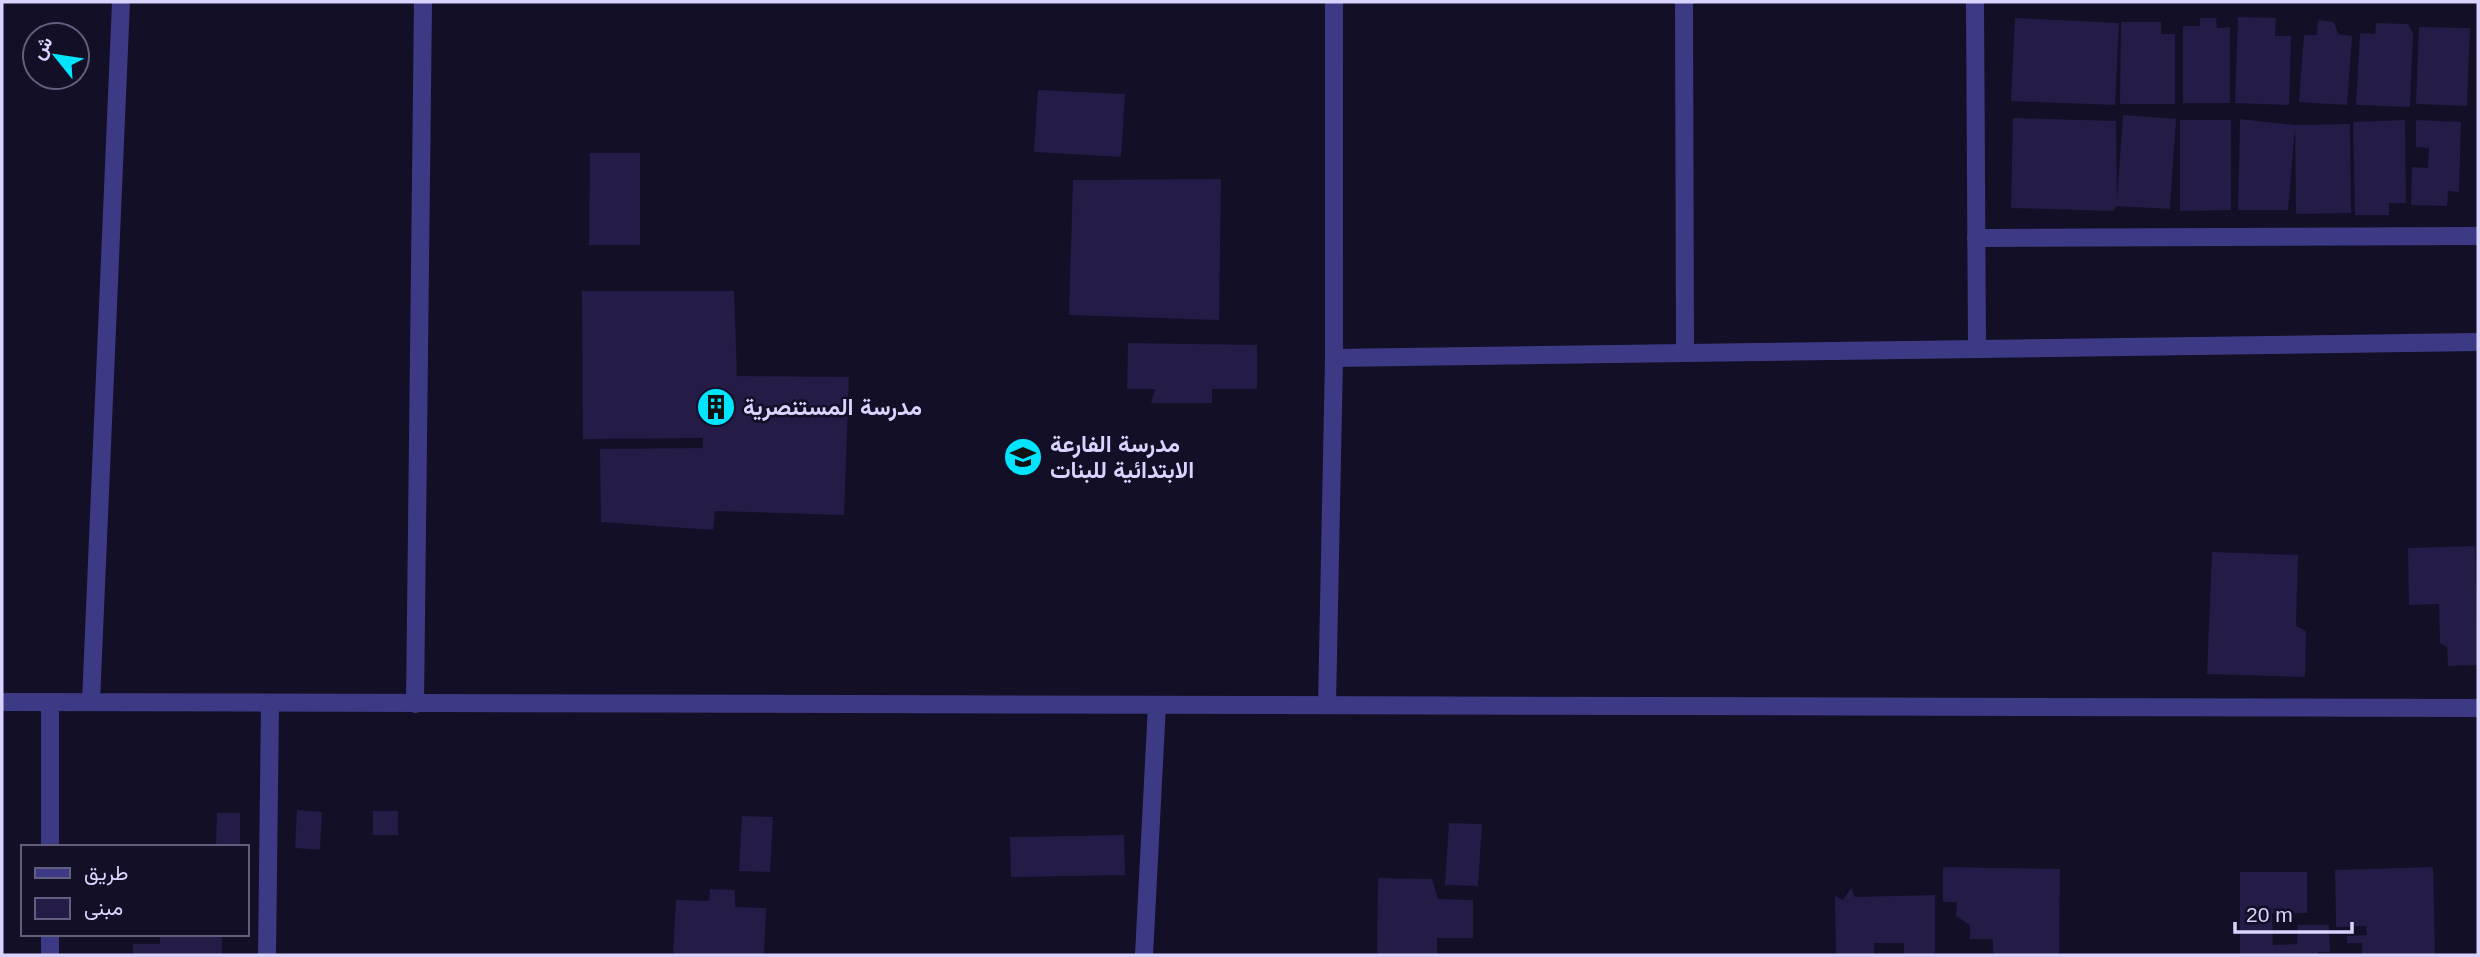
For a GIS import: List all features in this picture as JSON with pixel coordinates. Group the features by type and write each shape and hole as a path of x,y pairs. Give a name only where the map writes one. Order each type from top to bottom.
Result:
{"street":[{"path":"91,702 121,2"},
{"path":"415,704 423,2"},
{"path":"1327,705 1334,358 1334,2"},
{"path":"1684,2 1685,353"},
{"path":"1975,2 1977,349"},
{"path":"1976,237 2478,236"},
{"path":"1334,358 2478,342"},
{"path":"2,702 2478,708"},
{"path":"50,702 50,845"},
{"path":"267,955 270,703"},
{"path":"1144,955 1157,705"},
{"path":"50,936 50,955"}],"building":[{"path":"2238,17 2276,18 2275,36 2291,36 2289,105 2235,103"},
{"path":"2015,18 2119,23 2115,105 2011,101"},
{"path":"2200,18 2216,18 2217,28 2230,27 2230,103 2183,103 2183,26 2200,26"},
{"path":"2318,20 2334,22 2338,34 2352,36 2347,105 2299,102 2304,35 2317,35"},
{"path":"2121,22 2161,22 2161,34 2175,34 2175,104 2120,104"},
{"path":"2376,23 2408,24 2413,34 2410,107 2356,105 2360,33 2375,34"},
{"path":"2419,27 2470,28 2467,106 2416,104"},
{"path":"1038,90 1125,94 1121,157 1034,152"},
{"path":"2123,115 2176,119 2170,209 2117,206 2113,211 2011,208 2013,118 2116,121 2117,200"},
{"path":"2240,119 2295,125 2350,124 2351,213 2296,214 2295,128 2288,210 2238,210"},
{"path":"2180,120 2231,120 2231,210 2180,211"},
{"path":"2405,120 2406,203 2389,203 2389,215 2355,215 2353,122"},
{"path":"2416,120 2461,122 2459,192 2448,191 2447,206 2411,205 2412,167 2428,168 2429,148 2416,147"},
{"path":"590,153 640,153 640,245 589,245"},
{"path":"1221,179 1219,320 1069,315 1073,180"},
{"name":"مدرسة المستنصرية","path":"582,291 734,291 737,376 849,377 844,515 715,511 713,530 601,522 600,449 703,448 703,438 583,439"},
{"path":"1128,343 1257,345 1257,389 1212,389 1212,403 1151,403 1155,389 1127,389"},
{"path":"2475,546 2478,665 2448,666 2447,647 2440,643 2439,604 2409,605 2408,548"},
{"path":"2212,552 2298,555 2296,626 2306,631 2305,677 2207,674"},
{"path":"297,810 322,812 320,850 295,848"},
{"path":"373,811 398,811 398,835 373,835"},
{"path":"217,813 240,813 240,845 216,845"},
{"path":"742,816 773,817 770,872 739,871"},
{"path":"1449,823 1482,824 1478,886 1445,885"},
{"path":"1124,835 1125,875 1011,877 1010,837"},
{"path":"1943,867 2060,869 2059,955 1993,955 1993,939 1970,939 1970,925 1956,916 1957,902 1943,902"},
{"path":"2433,867 2435,955 2362,955 2362,943 2347,943 2347,936 2367,935 2366,926 2336,927 2335,870"},
{"path":"2240,872 2307,872 2307,913 2272,913 2273,945 2297,944 2298,925 2329,925 2330,952 2318,952 2318,955 2240,955"},
{"path":"1378,878 1432,879 1438,899 1473,900 1473,938 1437,938 1437,955 1377,955"},
{"path":"1851,888 1855,897 1935,895 1935,955 1904,955 1904,943 1874,943 1874,955 1836,955 1835,896 1843,900"},
{"path":"710,889 735,890 735,907 766,908 764,955 673,955 676,900 709,901"},
{"path":"160,936 222,936 222,955 133,955 133,944 160,944"}],"place":[{"name":"مدرسة المستنصرية","path":"716,407"},
{"name":"مدرسة الفارعة الابتدائية للبنات","path":"1023,457"}]}
